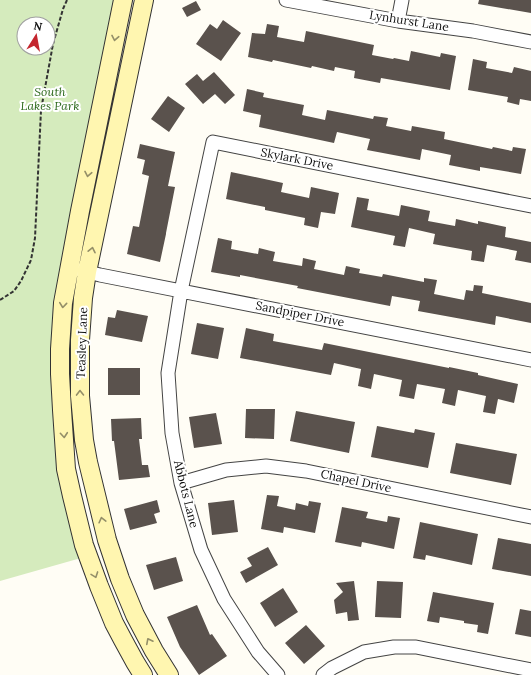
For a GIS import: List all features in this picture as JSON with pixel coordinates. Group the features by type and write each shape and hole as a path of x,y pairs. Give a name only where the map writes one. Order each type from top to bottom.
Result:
{"main road":[{"name":"Teasley Lane","path":"123,0 63,303 60,350 66,469 84,545 99,586 123,640 143,675"},
{"name":"Teasley Lane","path":"144,0 87,272 83,298 80,340 80,396 84,440 88,462 107,540 120,579 135,615 154,651 169,675"}],"street":[{"name":"Lynhurst Lane","path":"286,0 398,21 473,31 531,42"},
{"path":"398,21 402,0"},
{"name":"Skylark Drive","path":"181,291 213,142 531,206"},
{"name":"Sandpiper Drive","path":"70,267 87,272 181,291 531,360"},
{"name":"Abbots Lane","path":"181,291 168,373 172,433 181,483 201,550 224,599 258,652 278,675"},
{"name":"Chapel Drive","path":"181,483 226,470 266,466 306,471 531,517"},
{"path":"323,675 332,668 364,652 394,647 416,647 531,670"}],"path":[{"path":"0,300 14,291 21,281 31,260 35,238 41,110 53,44 61,16 68,0"}],"green space":[{"name":"South Lakes Park","path":"0,0 121,0 60,374 88,556 0,581"}],"building":[{"path":"479,0 531,0 531,13 478,4"},
{"path":"196,1 201,10 187,17 182,8"},
{"path":"223,20 241,33 221,61 196,44 210,24 217,29"},
{"path":"267,24 279,26 277,37 304,42 306,31 374,45 372,55 393,59 409,61 411,51 440,57 441,53 456,56 450,90 381,78 380,83 354,78 355,71 335,67 334,71 312,66 311,68 273,60 272,62 248,57 252,33 265,34"},
{"path":"473,59 487,62 486,68 512,73 514,67 531,71 531,101 520,99 519,105 507,102 508,97 468,90"},
{"path":"214,72 235,95 225,104 215,94 203,104 185,84 197,74 203,81"},
{"path":"247,89 264,93 263,97 304,105 302,115 325,120 327,110 373,119 374,116 388,118 386,126 411,131 412,126 445,132 444,139 492,149 493,147 512,151 513,147 526,149 521,174 480,167 480,171 449,165 451,155 422,149 420,160 367,150 370,139 337,132 334,143 259,127 261,115 243,111"},
{"path":"168,96 185,108 169,132 151,119"},
{"path":"140,144 175,152 168,186 175,187 160,262 127,254 133,226 139,227 149,176 142,174 145,160 137,158"},
{"path":"231,172 283,183 281,192 309,198 311,187 339,193 335,214 321,212 318,228 304,225 305,218 265,210 265,207 226,199"},
{"path":"357,197 369,199 367,210 399,216 401,205 430,211 428,221 455,226 456,219 478,224 478,221 506,227 505,237 531,242 531,263 515,260 517,251 487,245 484,262 471,260 472,251 433,244 435,234 409,228 405,247 393,245 395,236 351,227"},
{"path":"218,238 232,241 231,249 258,254 259,248 275,252 273,261 302,266 303,258 316,261 314,269 344,275 346,266 360,269 359,273 382,277 383,274 424,282 424,278 437,280 434,294 464,300 466,290 473,291 474,285 483,286 482,293 531,303 531,323 496,316 495,325 418,311 420,301 392,296 390,306 297,288 298,286 240,275 240,277 211,272"},
{"path":"117,310 148,316 142,342 105,335 108,317 115,318"},
{"path":"197,323 224,328 218,359 191,354"},
{"path":"246,328 274,334 273,341 322,350 324,343 478,373 478,375 518,384 514,403 498,399 495,414 483,412 486,396 458,390 455,406 442,403 445,389 417,384 414,399 399,396 402,380 374,374 371,389 358,386 361,369 334,363 331,375 240,358"},
{"path":"108,368 140,368 140,395 108,395"},
{"path":"246,409 275,409 274,439 245,438"},
{"path":"296,411 355,422 349,453 290,441"},
{"path":"216,413 222,444 194,448 189,417"},
{"path":"141,418 142,439 139,439 142,465 148,465 150,477 119,480 114,441 112,441 111,419"},
{"path":"377,426 414,433 415,429 435,433 428,468 371,457"},
{"path":"456,443 517,454 511,485 450,473"},
{"path":"267,495 279,496 277,506 295,510 296,503 308,506 309,501 321,503 315,533 284,527 283,533 261,529"},
{"path":"157,500 160,512 154,514 157,523 130,530 124,509"},
{"path":"234,500 238,532 212,535 208,503"},
{"path":"342,507 368,512 366,518 387,522 388,516 400,518 394,549 362,542 361,547 335,542"},
{"path":"420,522 478,534 472,565 426,555 425,560 413,558"},
{"path":"498,538 531,544 531,576 492,569"},
{"path":"268,547 278,565 246,583 240,572 252,566 247,558"},
{"path":"176,557 183,581 154,590 146,565"},
{"path":"354,581 359,620 348,621 347,612 336,614 334,600 343,592 336,583"},
{"path":"377,581 403,582 401,618 375,617"},
{"path":"283,588 298,612 275,627 260,603"},
{"path":"433,592 494,603 488,634 477,632 478,625 464,623 464,621 440,617 439,623 427,621"},
{"path":"197,605 210,635 212,634 227,656 199,675 180,647 167,617"},
{"path":"520,609 531,611 531,637 515,634"},
{"path":"306,625 325,646 304,664 285,643"}]}
